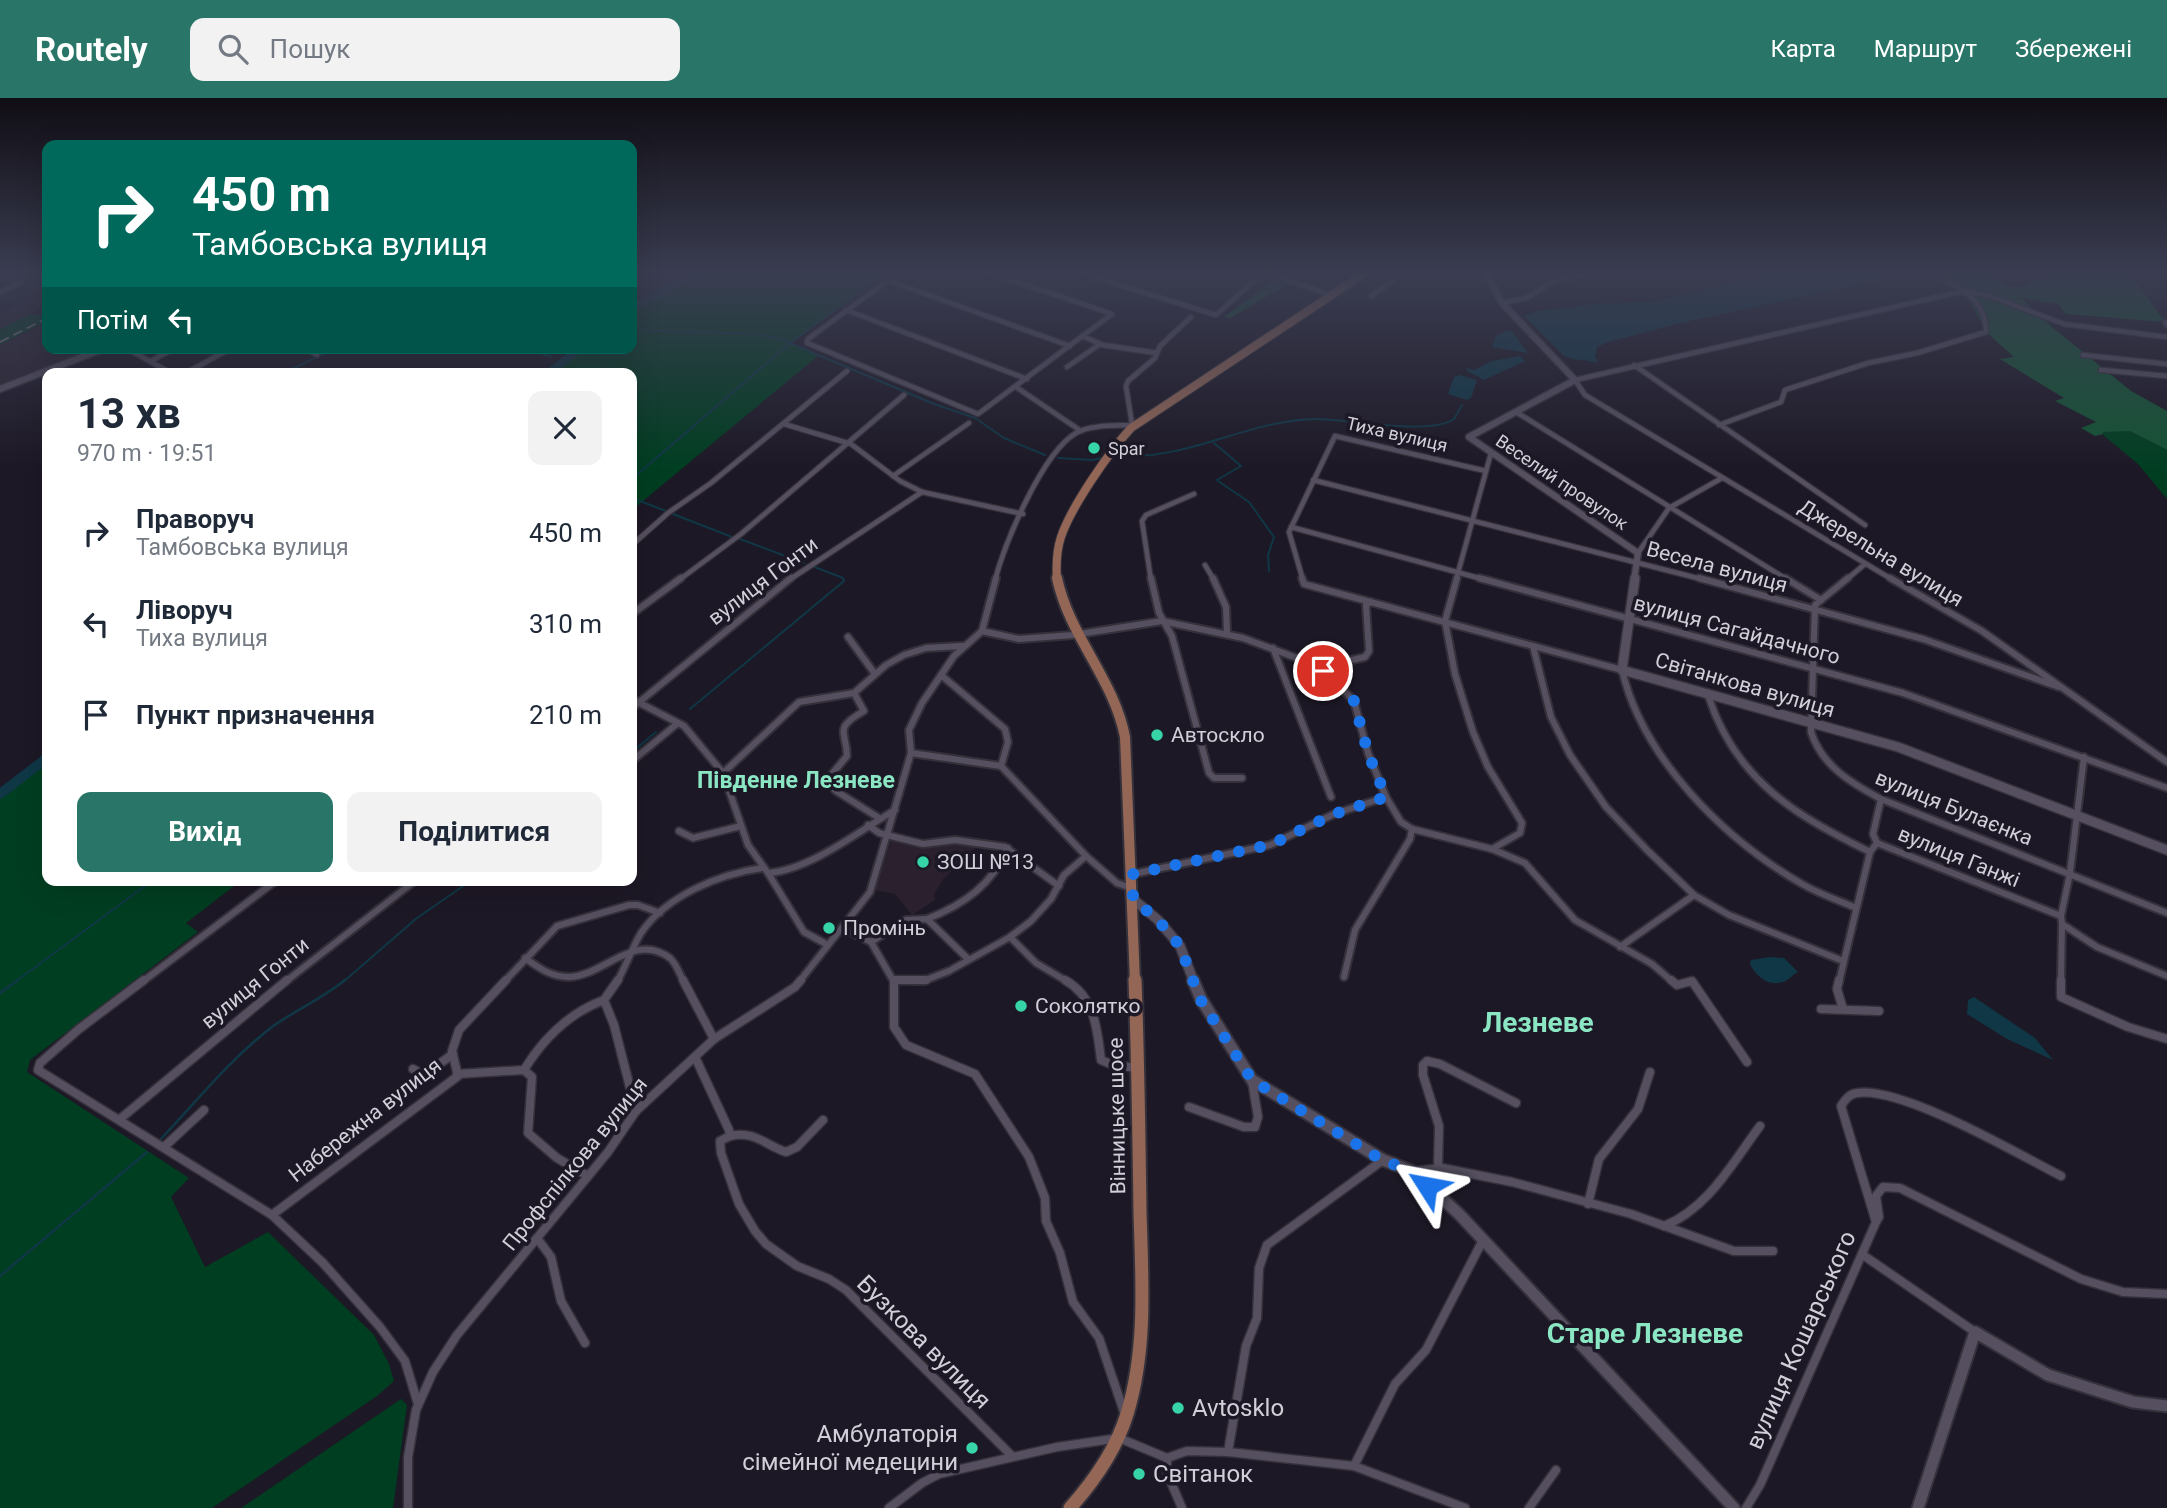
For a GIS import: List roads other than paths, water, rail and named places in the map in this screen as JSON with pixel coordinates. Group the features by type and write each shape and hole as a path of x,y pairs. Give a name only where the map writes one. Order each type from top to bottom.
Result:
{"main road":[{"name":"Вінницьке шосе","path":"1070,1508 1099,1474 1119,1438 1135,1391 1141,1347 1138,1068 1126,738 1115,702 1078,634 1055,573 1060,538 1119,441 1133,425 1264,339"}],"street":[{"path":"808,339 807,343 815,348 978,414 1080,339"},
{"path":"922,339 1027,379"},
{"path":"1050,339 1070,346"},
{"path":"1087,339 1100,344 1157,353"},
{"path":"1167,339 1126,386 1133,425 1081,431 1069,438 1037,480 1002,553 982,631 996,630 1014,640 1078,634 1162,621 1227,634 1321,667 1354,701 1368,753 1393,812 1412,829 1492,849 1525,863 1575,920 1652,964 1677,985 1692,981 1747,1062"},
{"path":"1536,339 1575,380 1751,339"},
{"path":"1719,425 1781,402 1784,390 1868,363 1917,354 1970,339"},
{"path":"1067,367 1100,344"},
{"path":"54,368 90,354"},
{"path":"138,354 163,368"},
{"path":"151,360 163,354"},
{"path":"195,368 220,354"},
{"path":"2083,355 2167,364"},
{"path":"1634,365 1865,525"},
{"path":"2101,370 2167,376"},
{"path":"637,541 847,371"},
{"path":"0,389 42,373"},
{"name":"Тиха вулиця","path":"1469,437 1575,380"},
{"name":"Джерельна вулиця","path":"1575,380 1585,395 1865,564 1982,631 2167,762"},
{"path":"1016,387 1081,431"},
{"path":"637,610 741,534 904,395"},
{"path":"1516,412 1821,600"},
{"path":"893,476 968,423"},
{"path":"784,424 849,443 893,476 922,492 1023,514"},
{"name":"Тиха вулиця","path":"1291,527 1335,436 1486,471"},
{"name":"Веселий провулок","path":"1469,437 1638,553"},
{"path":"1491,453 1446,621 1455,674 1472,732 1521,823 1520,833 1515,838 1498,843 1492,849"},
{"path":"1722,478 1669,508 1638,553 1639,562 1622,670 1623,683 1637,718 1666,766 1706,808 1760,856 1800,884 1856,908"},
{"name":"Весела вулиця","path":"1313,480 1639,562 1923,639 2067,689"},
{"name":"вулиця Гонти","path":"637,699 803,568 922,492"},
{"path":"1194,494 1146,515 1142,521 1147,563 1162,621 1168,625 1209,773 1214,778 1242,778"},
{"name":"вулиця Сагайдачного","path":"1291,527 1903,693 2167,788"},
{"name":"Світанкова вулиця","path":"1291,527 1289,532 1304,584 1898,747 2167,850"},
{"name":"вулиця Булаєнка","path":"1865,564 1815,605 1811,724 1813,740 1831,766 1856,786 1881,799 2167,913"},
{"path":"1206,565 1224,605 1229,622 1227,634"},
{"path":"1321,667 1365,656 1369,651 1366,605 1373,601"},
{"name":"Профспілкова вулиця","path":"408,1508 408,1457 418,1404 433,1372 457,1335 588,1175 636,1111 714,1039 795,987 843,929 870,892 911,753 909,730 922,703 962,646 982,631"},
{"path":"848,637 875,674"},
{"path":"723,773 799,702 854,693 875,674 904,655 926,649 962,646"},
{"path":"1533,646 1551,717 1570,755 1606,807 1694,894 1729,915 1843,961"},
{"path":"1273,648 1331,797"},
{"path":"941,675 972,702 1002,721 1009,737 1001,766"},
{"path":"854,693 864,711 841,732 841,740 848,752 827,780 836,791 879,818"},
{"name":"вулиця Ганжі","path":"1708,695 1721,731 1744,766 1786,805 1841,839 1870,852 1877,843 2062,920 2089,942 2167,976"},
{"path":"637,702 684,726 723,773 736,804 741,827 765,871 804,932 828,945"},
{"path":"637,757 678,723"},
{"path":"911,753 1001,766 1086,856 1133,893 1180,946 1200,999 1252,1080 1258,1117 1255,1127 1244,1127 1189,1107"},
{"path":"2084,757 2062,920 2061,997 2128,1027 2167,1039"},
{"path":"1133,874 1270,845 1334,814 1386,797"},
{"path":"1877,843 1873,834 1881,799"},
{"path":"524,1070 545,1039 584,1010 604,1000 642,931 660,913 718,879 742,870 773,874 797,865 834,847 895,810"},
{"path":"868,825 888,836 923,844 955,840 1008,848 1059,886"},
{"path":"679,831 693,838 741,827"},
{"path":"1344,977 1355,930 1409,839 1412,829"},
{"path":"871,942 906,920 927,919 945,912 972,895 998,870 1008,848"},
{"path":"1843,1009 1837,989 1870,852"},
{"path":"894,980 923,981 1010,937 1031,921 1051,899 1064,875 1086,856"},
{"path":"269,886 79,1029 40,1062 38,1070 272,1215 323,1263 380,1327 405,1361 418,1404"},
{"name":"вулиця Гонти","path":"120,1119 297,971 408,886"},
{"path":"1620,947 1694,894"},
{"name":"Набережна вулиця","path":"272,1215 457,1074 453,1054 459,1030 541,939 557,926 629,905 638,905 660,913"},
{"path":"927,919 968,960"},
{"path":"843,929 871,942 894,980 894,1027 900,1037 914,1050 959,1065 975,1074 1029,1157 1045,1198 1046,1221 1060,1253 1073,1302 1099,1338 1115,1391 1127,1417"},
{"path":"1010,937 1036,964 1077,987 1095,1015 1101,1060 1113,1065 1138,1068"},
{"path":"524,958 553,975 580,975 634,948 649,948 672,959 714,1039"},
{"path":"604,1000 614,1025 636,1111"},
{"path":"1821,1009 1879,1011"},
{"path":"413,1069 424,1074 453,1054"},
{"path":"695,1057 730,1136 747,1133 760,1137 779,1151 786,1152 797,1147 823,1120"},
{"path":"1438,1168 1440,1138 1423,1075 1423,1065 1427,1061 1440,1064 1516,1103"},
{"path":"457,1074 524,1070 531,1077 528,1133 557,1158 588,1175"},
{"path":"1588,1204 1599,1159 1638,1109 1650,1072"},
{"path":"1252,1080 1382,1160 1412,1171 1459,1214 1734,1508"},
{"name":"вулиця Кошарського","path":"1746,1508 1760,1485 1876,1222 1841,1106 1844,1100 1858,1093 1888,1096 1913,1104 2061,1176"},
{"path":"164,1147 204,1110"},
{"path":"1664,1226 1673,1224 1711,1191 1760,1126"},
{"name":"Бузкова вулиця","path":"730,1136 720,1141 721,1153 747,1223 789,1260 830,1279 846,1290 1012,1456"},
{"path":"1228,1452 1246,1346 1256,1318 1259,1268 1267,1245 1382,1160"},
{"path":"1412,1171 1438,1168 1512,1182 1664,1226 1734,1251 1773,1251"},
{"path":"1876,1222 1879,1217 1876,1196 1883,1187 1900,1188 2053,1268 2127,1292 2167,1294"},
{"path":"537,1238 551,1257 561,1300 585,1343"},
{"path":"1354,1466 1395,1384 1426,1350 1483,1240"},
{"path":"1863,1255 1975,1332 2048,1375 2133,1402 2167,1406"},
{"path":"1918,1508 1975,1332"},
{"path":"890,1508 922,1483 939,1474 1012,1456 1119,1438 1167,1458 1186,1451 1228,1452 1354,1466 1465,1508"},
{"path":"1167,1458 1167,1473 1182,1508"},
{"path":"1530,1508 1556,1469"}],"water":[{"path":"1495,339 1518,339 1528,353 1492,347"},
{"path":"1547,339 1620,339 1597,347 1595,357 1598,361 1595,363 1563,355"},
{"path":"1520,356 1525,361 1484,380 1467,371 1467,368 1474,370 1492,361"},
{"path":"1460,375 1477,380 1471,398 1467,400 1448,394 1454,377"},
{"path":"1784,958 1798,972 1778,983 1763,979 1750,964 1751,960"},
{"path":"1974,997 2035,1038 2053,1060 2007,1039 1967,1014 1968,1000"}],"waterway":[{"path":"778,339 790,343"},
{"path":"790,343 796,339"},
{"path":"637,475 790,343"},
{"path":"790,343 934,404 975,418 1004,438 1045,455"},
{"path":"294,368 323,354"},
{"path":"543,354 552,357"},
{"path":"555,368 573,354"},
{"path":"1126,456 1174,451 1291,421 1316,419 1408,426 1442,424 1454,419 1462,405"},
{"path":"1214,443 1241,466 1217,480"},
{"path":"1058,458 1093,460 1105,457"},
{"path":"1218,481 1249,502 1274,537 1268,555 1269,571"},
{"path":"637,500 666,511"},
{"path":"673,514 732,537"},
{"path":"740,539 804,563"},
{"path":"690,709 844,581 843,578 812,566"},
{"path":"637,748 656,732"},
{"path":"0,794 42,762"},
{"path":"15,982 145,886"},
{"path":"343,982 417,918 463,886"},
{"path":"0,993 18,980"},
{"path":"160,1140 257,1039 345,980"},
{"path":"0,1276 147,1152"}],"railway":[{"path":"0,342 6,339"}],"place":[{"name":"Spar","path":"1094,448"},
{"name":"Автоскло","path":"1157,735"},
{"name":"ЗОШ №13","path":"923,862"},
{"name":"Промінь","path":"829,928"},
{"name":"Соколятко","path":"1021,1006"},
{"name":"Avtosklo","path":"1178,1408"},
{"name":"Амбулаторія сімейної медецини","path":"972,1448"},
{"name":"Світанок","path":"1139,1474"}],"district":[{"name":"Південне Лезневе","path":"796,780"},
{"name":"Лезневе","path":"1538,1022"},
{"name":"Старе Лезневе","path":"1645,1333"}]}
